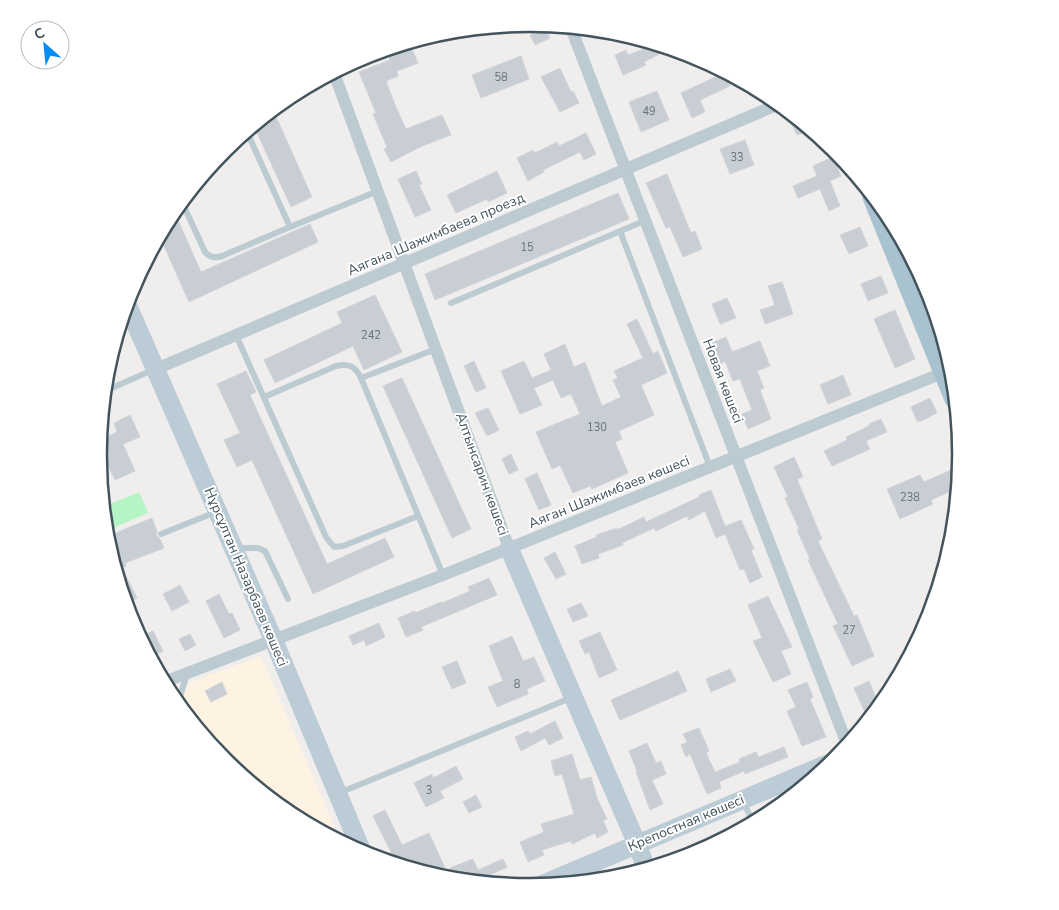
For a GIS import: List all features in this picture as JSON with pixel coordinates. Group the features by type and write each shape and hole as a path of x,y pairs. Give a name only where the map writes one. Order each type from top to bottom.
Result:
{"main road":[{"path":"888,233 939,350"}],"street":[{"name":"Новая көшесі","path":"574,35 624,170 844,737"},
{"name":"Алтынсарин көшесі","path":"336,79 509,548 644,862"},
{"name":"Аягана Шажимбаева проезд","path":"156,369 770,108"},
{"name":"Нұрсұлтан Назарбаев көшесі","path":"131,313 274,641 357,840"},
{"name":"Аяган Шажимбаев көшесі","path":"172,679 442,575 944,373"},
{"name":"Крепостная көшесі","path":"561,877 809,772"}],"lane":[{"path":"249,139 290,227"},
{"path":"186,210 205,252 208,256 213,257 222,256 378,191"},
{"path":"451,303 644,221"},
{"path":"620,231 710,468"},
{"path":"236,335 326,537 334,547 344,546 418,516"},
{"path":"361,378 436,349"},
{"path":"264,397 342,364 354,367 361,378 442,575"},
{"name":"Аягана Шажимбаева проезд","path":"113,387 156,369"},
{"path":"161,534 217,512"},
{"path":"233,548 258,548 265,551 288,599"},
{"path":"181,694 187,674"},
{"path":"338,794 574,697"},
{"path":"743,800 750,815"}],"shaded area":[{"path":"261,656 336,830 295,806 251,773 212,734 176,687"}],"green space":[{"path":"139,492 148,513 114,528 110,504"}],"building":[{"path":"536,32 547,33 550,38 535,45 530,35"},
{"path":"412,49 418,63 397,71 398,76 386,81 406,129 442,115 451,135 422,146 391,162 384,149 387,147 373,114 376,113 359,72 390,60 389,57"},
{"path":"645,49 660,54 644,62 646,65 623,75 615,55 626,50 628,55"},
{"path":"521,56 529,79 481,98 472,75"},
{"path":"560,68 571,92 573,91 579,103 560,112 541,77"},
{"path":"717,76 728,82 730,86 700,100 705,112 692,118 681,93"},
{"path":"657,91 669,120 641,132 629,102"},
{"path":"276,117 312,197 291,207 257,132"},
{"path":"792,124 803,133 797,135"},
{"path":"586,133 596,154 584,160 580,152 543,170 544,172 528,181 517,158 533,150 535,153 557,142 559,146"},
{"path":"745,140 754,165 730,174 720,149"},
{"path":"830,158 836,165 841,176 830,181 840,206 829,211 820,189 798,198 793,186 817,176 813,166"},
{"path":"416,171 422,184 419,185 431,210 415,217 398,179"},
{"path":"497,171 507,193 488,202 487,199 456,213 447,195"},
{"path":"667,174 691,233 695,231 702,249 683,257 670,227 666,228 646,183"},
{"path":"618,193 629,219 435,300 425,274"},
{"path":"178,220 201,272 310,224 318,242 189,302 164,245"},
{"path":"860,227 868,246 849,254 840,235"},
{"path":"881,276 888,293 868,301 861,284"},
{"path":"782,282 793,314 765,324 760,310 775,305 768,286"},
{"path":"375,295 402,352 364,370 353,346 275,383 264,360 342,323 337,312"},
{"path":"727,298 736,318 720,324 712,304"},
{"path":"895,310 915,359 895,368 874,319"},
{"path":"637,319 653,354 658,351 667,373 641,385 654,415 619,431 622,439 615,442 628,473 592,489 590,486 573,493 560,465 552,469 536,432 580,414 571,394 561,398 553,380 534,388 542,405 520,414 501,371 524,361 532,378 551,370 544,354 565,344 574,367 585,362 602,406 621,397 613,380 618,378 614,371 643,358 627,324"},
{"path":"726,337 732,352 760,341 770,366 757,371 764,388 760,390 771,419 748,429 742,414 752,410 740,379 733,381 725,361 720,364 712,343"},
{"path":"474,361 486,388 476,392 464,366"},
{"path":"246,371 256,392 250,395 327,564 385,538 394,557 313,594 252,460 237,467 224,440 240,433 217,384"},
{"path":"843,375 851,395 828,404 820,385"},
{"path":"402,378 471,529 452,538 383,386"},
{"path":"930,398 937,413 917,421 911,407"},
{"path":"488,408 499,430 487,436 475,413"},
{"path":"130,415 140,437 123,444 135,471 115,480 107,464 107,455 108,436 117,432 114,423"},
{"path":"881,419 887,432 866,441 870,449 832,466 824,451 847,440 846,437"},
{"path":"511,454 518,470 509,474 502,459"},
{"path":"794,457 803,477 797,479 822,539 818,541 854,616 857,615 874,656 852,666 833,626 838,624 808,560 810,559 797,530 799,529 785,498 788,497 774,467"},
{"path":"951,470 950,492 931,500 933,504 900,519 887,489 920,475 924,482"},
{"path":"537,473 551,505 539,510 525,479"},
{"path":"711,490 725,526 741,520 754,549 751,550 762,577 750,583 744,569 740,570 725,534 716,538 705,511 689,520 687,516 656,531 654,528 622,543 623,545 598,554 599,558 582,564 575,546 597,537 596,535 617,528 617,530 644,517 646,522"},
{"path":"152,518 157,531 156,535 164,548 125,563 126,566 122,568 114,534"},
{"path":"555,552 566,574 556,579 544,558"},
{"path":"122,569 137,598 133,600"},
{"path":"489,578 497,595 421,627 423,630 406,637 398,618 470,591 468,587"},
{"path":"180,585 189,602 172,611 163,594"},
{"path":"219,594 229,614 232,613 240,630 224,638 206,601"},
{"path":"768,596 792,647 781,651 791,674 773,682 753,641 762,638 748,605"},
{"path":"581,603 588,616 573,622 567,609"},
{"path":"379,623 385,637 366,646 364,640 353,645 349,636"},
{"path":"153,631 163,651 157,654 147,634"},
{"path":"600,632 617,670 599,678 589,652 585,654 579,641"},
{"path":"190,634 196,645 185,651 179,639"},
{"path":"512,636 523,661 534,657 545,681 527,689 528,694 497,707 488,687 503,681 489,646"},
{"path":"457,661 466,683 452,689 442,667"},
{"path":"730,669 736,681 711,692 706,679"},
{"path":"678,671 687,691 620,720 611,700"},
{"path":"869,681 876,697 865,712 854,688"},
{"path":"222,682 227,694 211,702 205,691"},
{"path":"807,682 813,697 810,699 826,737 802,746 787,711 796,707 788,690"},
{"path":"555,721 563,738 549,745 545,738 521,751 515,737 528,731 530,734"},
{"path":"699,728 709,751 706,753 715,772 740,762 739,759 756,752 759,757 784,747 788,757 745,774 744,771 719,782 721,788 707,794 690,754 686,757 681,745 687,742 683,734"},
{"path":"647,743 656,763 661,761 666,774 652,780 663,804 650,810 629,751"},
{"path":"572,754 580,780 591,777 597,798 607,819 603,820 608,832 597,838 595,833 572,844 571,841 542,850 544,855 528,862 520,842 544,832 541,824 574,814 562,774 555,776 551,761"},
{"path":"456,766 463,779 440,791 444,798 426,807 414,783 432,774 433,778"},
{"path":"476,795 482,807 469,813 463,802"},
{"path":"385,810 402,845 429,833 445,868 392,854 373,816"},
{"path":"473,859 478,870 503,859 507,867 489,876 451,870 450,868"}]}
